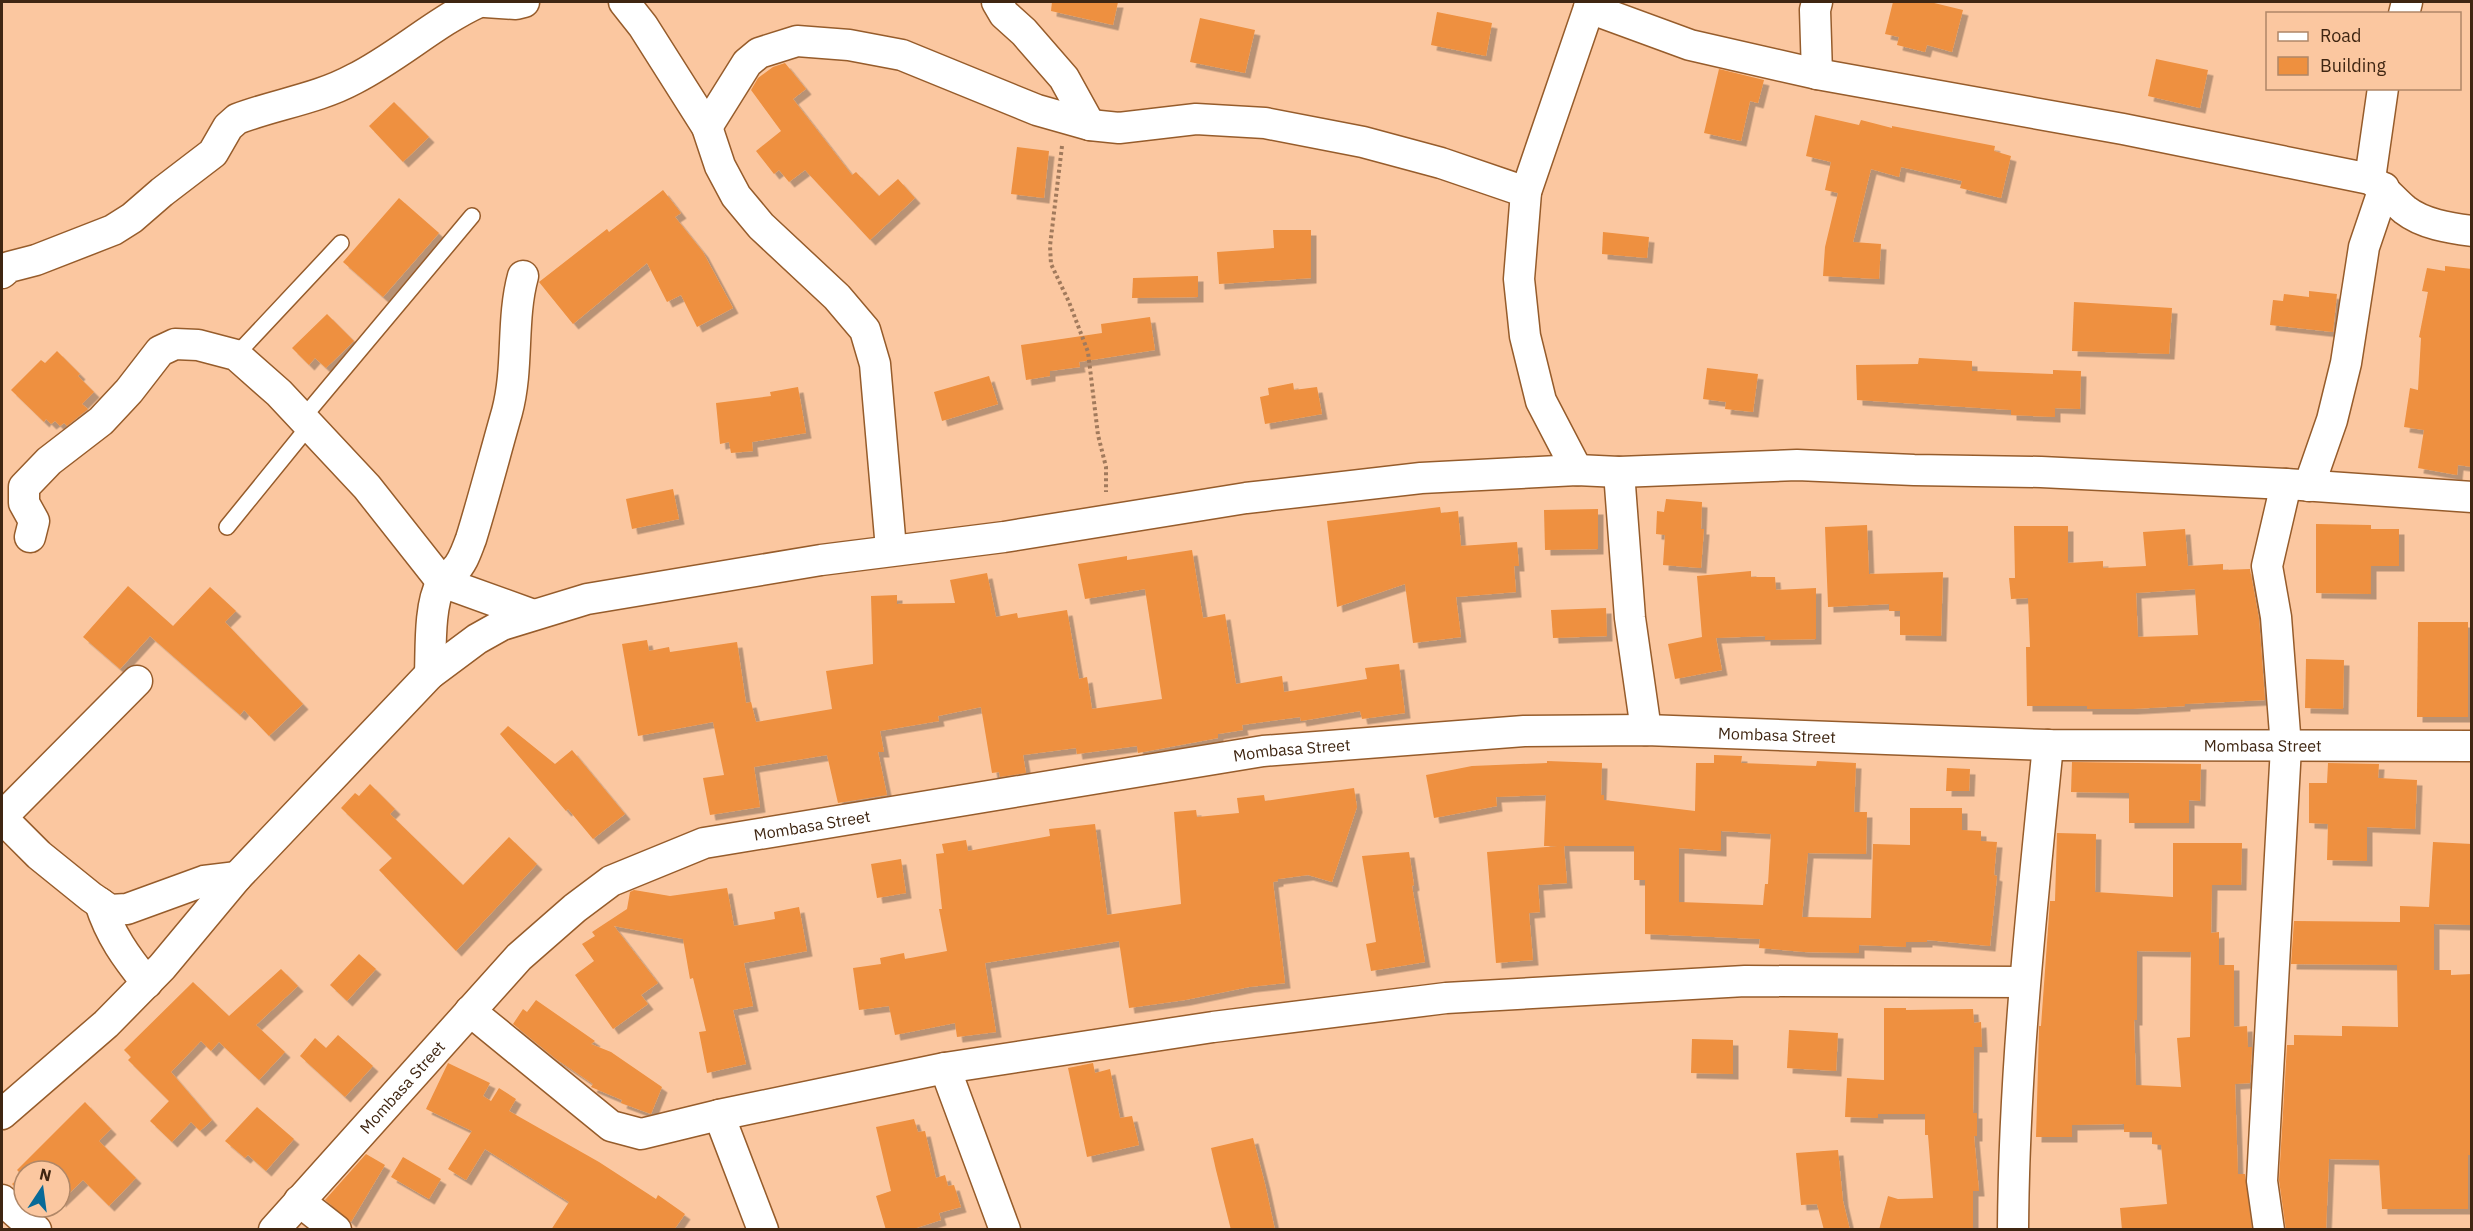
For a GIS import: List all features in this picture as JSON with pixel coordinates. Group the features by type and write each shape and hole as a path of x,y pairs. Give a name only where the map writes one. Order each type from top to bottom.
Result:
{"street":[{"path":"2,273 9,267 36,260 113,230 207,157 228,127 237,119 326,93 353,80 385,63 479,2"},
{"path":"485,2 516,4 524,2"},
{"path":"624,2 643,26 707,128 720,166 736,196 761,226 837,297 865,330 875,364 891,549"},
{"path":"998,2 1004,14 1024,32 1064,78 1077,122"},
{"path":"1817,2 1815,10 1817,74"},
{"path":"1577,470 1541,401 1525,336 1519,279 1526,192 1590,5 1690,45 1817,74 2123,129 2377,183 2405,210 2423,220 2472,231"},
{"path":"707,128 747,63 759,53 796,41 849,45 902,55 1037,110 1077,122 1119,128 1196,119 1264,123 1363,142 1441,164 1526,192"},
{"path":"2269,1230 2262,1181 2286,747 2276,617 2267,566 2297,485 2335,408 2346,363 2364,247 2377,183 2383,90"},
{"path":"430,674 433,623 442,582 459,565 465,552 490,478 512,382 518,302 523,276"},
{"path":"30,537 34,521 24,503 24,488 49,461 101,421 129,391 160,351 175,344 198,345 236,355 279,393 367,487 442,582 486,596 531,615"},
{"path":"2,1114 106,1024 147,982 237,876 430,674 477,639 502,625 587,599 891,549 1004,537 1246,498 1421,478 1577,470 1619,472 1797,465 2040,472 2297,485 2472,497"},
{"path":"1619,472 1630,618 1646,730"},
{"path":"137,681 2,817 39,855 110,909 127,909 185,886 237,876"},
{"name":"Mombasa Street","path":"274,1230 519,957 575,908 611,881 704,843 1263,751 1524,731 1646,730 2048,745 2472,746"},
{"path":"2013,1230 2013,1154 2024,982 2048,745"},
{"path":"100,903 105,921 118,946 147,982"},
{"path":"470,1011 611,1126 622,1131 641,1134 719,1115 945,1068 1213,1027 1446,998 1745,981 2024,982"},
{"path":"945,1068 1005,1230"},
{"path":"719,1115 763,1230"},
{"path":"2,1200 36,1230"},
{"path":"299,1201 336,1230"}],"lane":[{"path":"227,527 306,423 472,216"},
{"path":"236,355 341,243"}],"path":[{"path":"1077,122 1064,136 1050,246 1051,264 1069,302 1088,352 1098,435 1106,467 1107,521"}],"building":[{"path":"1052,2 1118,2 1113,25 1051,11"},
{"path":"1893,2 1930,2 1963,10 1952,52 1927,45 1925,52 1897,45 1899,37 1885,34"},
{"path":"1437,12 1492,23 1486,56 1431,45"},
{"path":"1200,18 1255,30 1245,73 1190,62"},
{"path":"2156,59 2208,70 2200,108 2148,96"},
{"path":"785,63 806,89 793,99 852,175 856,172 879,196 898,179 915,198 870,240 805,170 789,182 779,170 774,174 756,151 781,131 751,90 758,78 773,67"},
{"path":"1719,69 1764,80 1758,103 1750,101 1741,141 1704,133"},
{"path":"394,102 429,137 403,162 369,126"},
{"path":"1815,115 1859,125 1861,120 1892,128 1892,126 1995,146 1994,151 2011,156 2001,198 1960,188 1962,181 1901,167 1899,177 1871,169 1853,242 1881,244 1879,279 1823,276 1825,247 1838,193 1825,190 1831,162 1806,156"},
{"path":"1017,147 1049,151 1044,198 1011,194"},
{"path":"663,190 681,213 675,217 703,252 733,308 697,327 681,295 667,302 647,263 573,324 539,282 607,229 609,232"},
{"path":"399,198 439,233 383,297 343,262"},
{"path":"1273,230 1311,230 1311,278 1219,284 1217,252 1274,248"},
{"path":"1603,232 1649,237 1647,258 1602,254"},
{"path":"2445,266 2472,269 2472,467 2458,465 2457,475 2418,468 2424,430 2404,427 2410,388 2418,390 2421,338 2419,337 2428,292 2422,291 2427,268 2445,271"},
{"path":"1198,276 1198,297 1132,298 1133,278"},
{"path":"2309,291 2337,294 2333,332 2270,325 2273,300 2283,301 2284,294 2309,297"},
{"path":"2074,302 2172,308 2169,354 2072,351"},
{"path":"327,314 354,341 326,368 315,358 309,365 292,348"},
{"path":"1150,317 1155,350 1079,362 1080,367 1050,371 1050,376 1026,380 1021,345 1102,333 1101,324"},
{"path":"57,351 94,392 82,404 88,409 67,426 64,423 60,426 55,421 51,424 46,419 44,422 11,390 41,360 45,363"},
{"path":"1919,358 1972,361 1972,371 2053,374 2053,370 2081,371 2080,409 2055,408 2055,417 2011,415 2011,410 1857,400 1856,365 1918,364"},
{"path":"1707,368 1758,374 1753,412 1725,409 1726,402 1703,399"},
{"path":"989,376 998,404 942,421 934,392"},
{"path":"1293,383 1294,390 1317,387 1322,414 1265,424 1260,397 1269,395 1268,388"},
{"path":"798,387 806,433 752,442 753,451 731,453 729,442 720,444 716,403 771,396 770,392"},
{"path":"673,489 679,519 632,529 626,499"},
{"path":"1666,499 1702,502 1701,529 1704,529 1701,568 1663,565 1665,535 1656,534 1657,511 1664,512"},
{"path":"1440,507 1441,513 1458,511 1461,546 1517,542 1519,566 1514,566 1516,592 1456,597 1461,637 1413,643 1405,584 1337,607 1327,521"},
{"path":"1598,509 1598,549 1545,550 1544,510"},
{"path":"2316,524 2371,525 2371,529 2399,529 2399,566 2371,566 2371,594 2316,593"},
{"path":"1867,525 1869,574 1943,572 1941,636 1900,635 1900,611 1889,611 1889,604 1828,607 1825,527"},
{"path":"2014,526 2068,526 2068,563 2103,561 2103,568 2146,566 2143,532 2185,529 2188,566 2223,564 2223,570 2250,569 2259,619 2265,700 2132,709 2027,706 2026,647 2030,647 2028,598 2011,599 2009,578 2015,578","holes":["2195,589 2198,635 2138,637 2136,593"]},
{"path":"1192,550 1203,618 1225,614 1236,684 1282,676 1284,692 1367,679 1365,668 1399,664 1405,713 1362,719 1360,711 1301,721 1300,717 1242,725 1243,730 1218,734 1218,738 1138,753 1137,746 1077,754 1076,748 1023,755 1026,773 1000,777 999,772 992,773 981,707 938,716 939,721 880,731 884,752 878,752 887,795 838,803 827,755 754,767 760,807 710,815 703,778 724,775 713,722 638,736 622,644 647,640 649,651 669,647 670,652 737,642 746,703 751,702 756,722 832,709 826,671 873,664 871,596 897,595 897,604 955,603 950,580 987,573 996,617 1017,613 1018,618 1067,610 1079,679 1087,677 1092,709 1162,699 1145,589 1085,599 1078,564 1127,556 1127,560"},
{"path":"1751,571 1751,577 1775,577 1776,590 1816,588 1816,639 1765,640 1765,636 1716,638 1722,670 1675,679 1668,644 1702,637 1697,576"},
{"path":"128,586 173,626 210,587 236,611 225,622 303,704 269,736 244,710 240,715 150,636 120,669 83,637"},
{"path":"1606,608 1607,636 1553,638 1551,610"},
{"path":"2418,622 2468,622 2468,717 2417,717"},
{"path":"2306,659 2344,660 2343,709 2305,708"},
{"path":"508,726 555,764 572,750 625,814 593,839 500,734"},
{"path":"1714,755 1742,756 1741,763 1816,766 1817,761 1856,763 1854,812 1867,812 1866,854 1808,853 1802,917 1871,918 1873,844 1910,845 1910,808 1962,808 1962,830 1981,831 1981,841 1997,842 1994,875 1997,876 1990,946 1927,940 1927,942 1906,942 1906,947 1859,945 1859,953 1804,952 1759,948 1760,939 1645,934 1645,880 1634,880 1634,846 1564,846 1567,883 1538,885 1540,912 1529,913 1533,960 1496,963 1487,852 1558,846 1544,846 1546,795 1496,797 1497,806 1434,818 1426,775 1472,766 1547,763 1547,761 1602,763 1601,795 1604,795 1604,800 1695,811 1696,763 1714,763","holes":["1721,831 1771,834 1768,884 1765,884 1763,905 1679,902 1679,848 1721,851"]},
{"path":"2072,762 2201,764 2200,801 2189,800 2189,823 2129,823 2129,793 2071,792"},
{"path":"2328,763 2379,764 2378,778 2417,780 2415,829 2367,827 2367,861 2327,860 2328,824 2309,823 2309,783 2327,783"},
{"path":"1947,768 1970,769 1969,791 1946,791"},
{"path":"370,784 395,809 390,814 463,885 509,837 537,864 456,951 379,870 392,858 341,808 355,793 359,796"},
{"path":"1354,788 1357,807 1332,882 1308,875 1278,879 1273,882 1285,983 1129,1008 1119,941 985,963 996,1032 957,1037 955,1023 895,1035 889,1006 859,1010 853,968 881,964 880,958 904,953 905,959 947,951 939,909 942,909 936,854 944,853 942,844 966,840 968,851 1050,836 1049,829 1095,824 1107,915 1181,904 1174,812 1196,810 1197,817 1239,813 1237,798 1264,795 1265,801"},
{"path":"2057,833 2096,834 2095,892 2173,897 2173,843 2242,843 2241,885 2212,885 2211,933 2219,932 2219,965 2234,965 2234,1027 2247,1026 2248,1047 2252,1047 2250,1083 2235,1084 2238,1174 2245,1174 2252,1230 2122,1230 2120,1208 2167,1204 2161,1145 2152,1144 2152,1132 2124,1132 2124,1124 2072,1125 2072,1137 2036,1137 2039,1026 2041,1026 2050,901 2055,901","holes":["2137,951 2191,952 2190,1037 2177,1038 2181,1087 2136,1085 2134,1020 2137,1020"]},
{"path":"2433,842 2472,844 2472,925 2434,924 2434,970 2451,970 2451,975 2472,974 2472,1155 2468,1155 2468,1209 2382,1209 2379,1160 2329,1159 2326,1230 2286,1230 2279,1180 2287,1045 2294,1045 2294,1035 2342,1036 2342,1026 2398,1027 2397,965 2291,964 2294,921 2400,922 2400,906 2429,907"},
{"path":"1409,852 1414,885 1412,886 1425,962 1371,971 1366,944 1376,942 1362,856"},
{"path":"901,859 906,893 877,898 871,864"},
{"path":"727,888 734,926 775,919 774,912 799,907 807,951 744,963 753,1006 733,1010 746,1064 707,1073 699,1032 706,1031 693,978 690,979 683,939 614,926 658,983 641,995 648,1004 613,1029 575,975 594,961 582,944 595,936 592,932 627,909 630,892 634,890 670,896"},
{"path":"359,954 376,969 347,1001 330,985"},
{"path":"281,969 298,986 256,1025 285,1052 259,1080 219,1042 211,1051 201,1041 171,1072 212,1120 200,1131 191,1122 172,1142 150,1121 169,1101 128,1060 131,1057 124,1050 193,982 229,1016"},
{"path":"536,1000 595,1041 591,1044 611,1052 662,1087 651,1114 621,1103 622,1100 591,1087 593,1084 556,1059 513,1024 523,1009 527,1012"},
{"path":"1884,1008 1973,1009 1974,1023 1981,1022 1982,1047 1974,1047 1973,1113 1977,1113 1977,1136 1974,1136 1979,1191 1973,1191 1973,1230 1879,1230 1888,1196 1898,1199 1933,1198 1928,1135 1925,1135 1925,1114 1878,1114 1878,1118 1845,1117 1847,1078 1884,1080"},
{"path":"1789,1030 1838,1033 1836,1071 1787,1068"},
{"path":"338,1035 373,1066 345,1097 300,1056 315,1038 326,1048"},
{"path":"1692,1039 1733,1040 1733,1074 1691,1073"},
{"path":"448,1063 490,1083 483,1096 491,1101 499,1088 516,1099 509,1111 599,1162 656,1199 658,1195 685,1214 674,1230 551,1230 569,1202 485,1149 466,1180 448,1169 472,1131 426,1109"},
{"path":"1093,1063 1095,1073 1110,1069 1120,1118 1132,1116 1139,1145 1087,1157 1068,1068"},
{"path":"85,1102 111,1129 99,1141 136,1178 109,1206 83,1180 72,1191 72,1159 28,1159"},
{"path":"257,1107 294,1139 266,1171 248,1155 245,1158 225,1141"},
{"path":"914,1119 918,1132 925,1131 936,1178 945,1175 948,1186 954,1185 961,1207 939,1213 941,1220 910,1230 886,1230 876,1196 891,1191 876,1127"},
{"path":"1253,1138 1275,1230 1231,1230 1211,1148"},
{"path":"1838,1150 1843,1201 1850,1230 1824,1230 1817,1204 1801,1205 1796,1153"},
{"path":"366,1154 385,1165 351,1222 325,1200"},
{"path":"403,1157 441,1179 429,1199 391,1177"}]}
